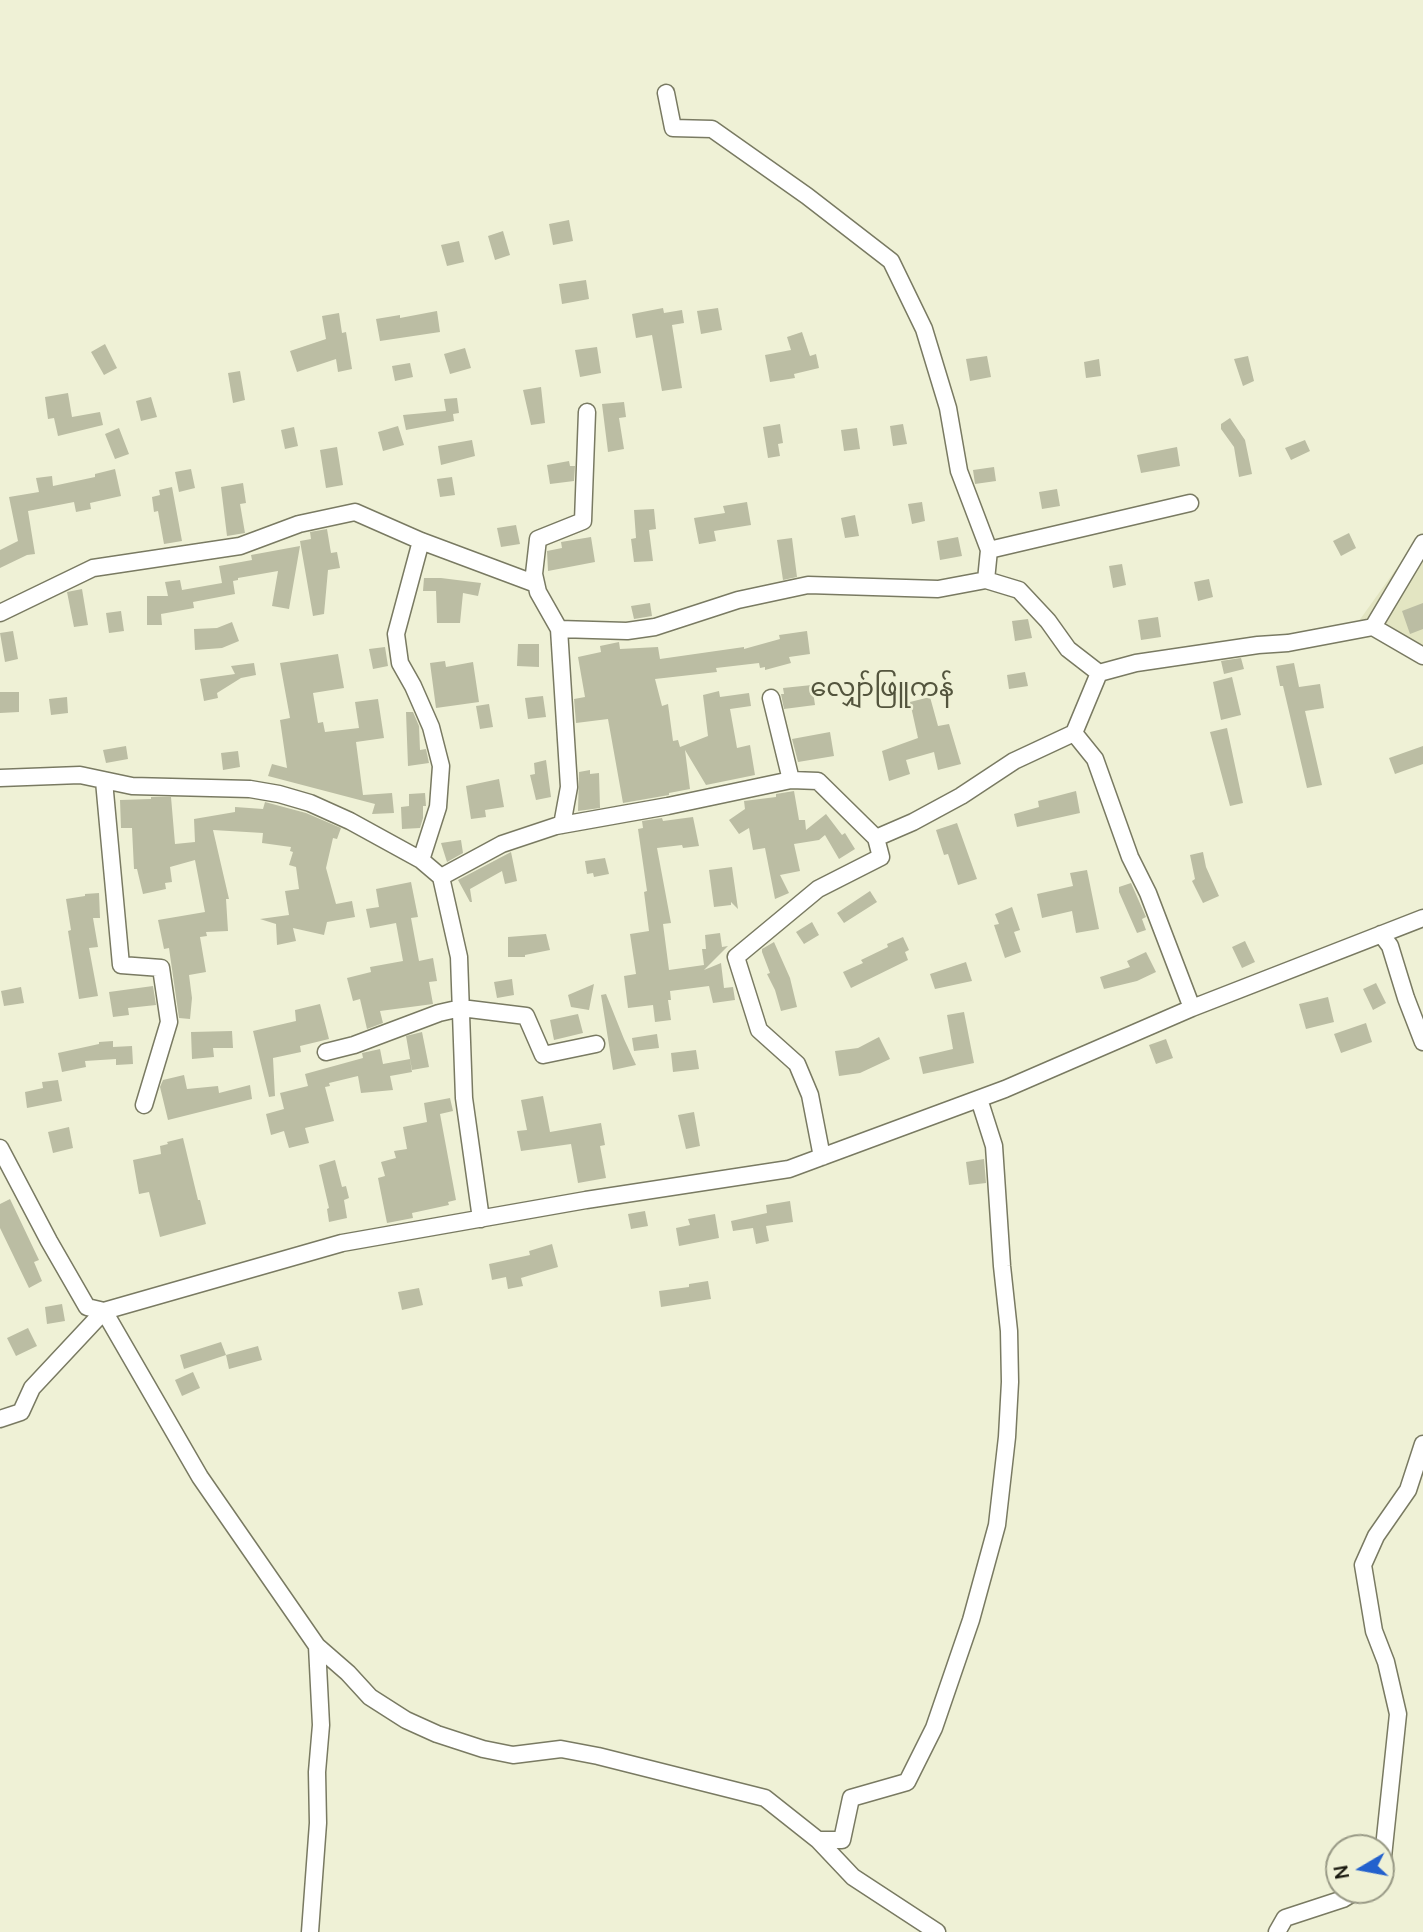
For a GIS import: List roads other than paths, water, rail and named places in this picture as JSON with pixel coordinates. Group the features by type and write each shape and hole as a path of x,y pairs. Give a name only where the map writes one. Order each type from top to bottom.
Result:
{"street":[{"path":"666,93 673,128 712,129 807,196 891,261 924,329 948,408 959,471 989,551 986,580"},
{"path":"562,825 569,787 559,629 538,592 534,574 538,539 583,520 586,412"},
{"path":"989,551 1190,503"},
{"path":"0,613 93,568 240,546 299,524 355,512 421,541 536,584"},
{"path":"421,541 396,634 400,663 431,727 441,766 438,807 421,860"},
{"path":"1373,627 1423,543"},
{"path":"559,629 627,631 655,627 737,600 808,585 938,589 986,580 1019,590 1048,621 1068,649 1098,673"},
{"path":"1098,673 1136,663 1287,643 1373,627 1423,656"},
{"path":"876,838 961,796 1014,761 1074,733 1098,673"},
{"path":"771,698 791,780"},
{"path":"1074,733 1095,759 1130,857 1148,893 1192,1008"},
{"path":"0,778 80,775 132,786 250,789 279,794 310,803 350,821 421,860 440,877 459,957 464,1098 481,1219"},
{"path":"440,877 502,844 562,825 791,780 818,781 876,838 881,857 818,889 736,957 759,1030 797,1064 810,1095 822,1157"},
{"path":"103,781 121,965 161,968 169,1022 145,1105"},
{"path":"0,1148 87,1307 104,1311 342,1243 789,1169 979,1099 1192,1008 1423,918"},
{"path":"1381,934 1390,946 1423,1042"},
{"path":"326,1052 461,1008 526,1016 543,1055 596,1044"},
{"path":"818,1840 842,1840 851,1798 907,1782 934,1728 971,1620 997,1525 1007,1437 1009,1331 994,1146 979,1099"},
{"path":"0,1419 22,1412 32,1388 104,1311"},
{"path":"104,1311 200,1477 317,1646 348,1673 370,1698 406,1720 437,1734 483,1749 513,1755 561,1749 765,1798 818,1840 853,1877 937,1932"},
{"path":"1385,1834 1398,1714 1386,1662 1374,1631 1363,1564 1376,1536 1408,1490 1423,1444"},
{"path":"310,1932 318,1823 317,1772 321,1725 317,1646"},
{"path":"1277,1932 1285,1918 1328,1904"}],"district":[{"name":"လျှော်ဖြူကန်","path":"882,689"}]}
